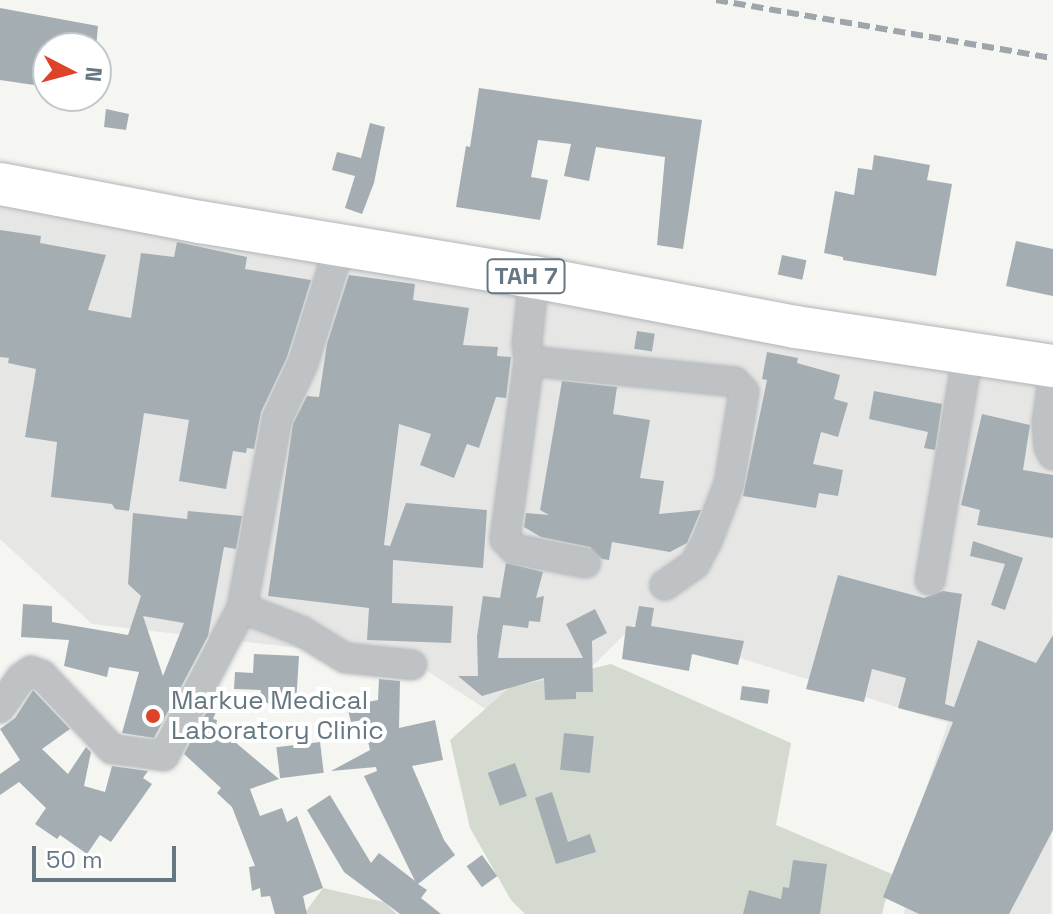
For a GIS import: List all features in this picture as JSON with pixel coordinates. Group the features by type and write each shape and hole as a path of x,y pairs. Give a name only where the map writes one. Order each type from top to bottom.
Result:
{"highway":[{"name":"TAH 7","path":"0,184 534,277 795,327 1053,366"}],"street":[{"path":"0,708 21,678 31,671 42,675 112,749 164,756 242,608 277,419 303,363 340,245"},
{"path":"534,277 527,344 529,361 505,539 514,549 586,563"},
{"path":"930,580 968,354"},
{"path":"529,361 735,382 744,392 729,484 707,541 695,564 665,585"},
{"path":"1053,380 1047,423 1049,447 1053,455"},
{"path":"242,608 301,631 345,658 412,665"}],"shaded area":[{"path":"0,188 1053,358 1051,914 904,914 924,794 948,723 634,625 524,734 412,661 92,624 0,539"},
{"path":"611,664 791,743 776,825 892,874 882,914 525,914 511,900 470,828 450,740 509,688"},
{"path":"323,888 384,902 397,914 304,914"}],"building":[{"path":"0,8 98,26 97,32 32,32 32,85 0,80"},
{"path":"479,88 702,120 683,249 657,245 665,157 596,147 589,181 564,176 571,144 538,140 531,177 548,180 540,220 456,207"},
{"path":"106,112 129,114 126,130 104,127"},
{"path":"370,123 385,127 374,183 362,214 345,208 355,176 332,170 337,152 361,158"},
{"path":"874,155 930,165 927,180 952,184 936,276 843,260 843,257 824,253 835,191 854,195 858,168 872,170"},
{"path":"0,230 41,236 40,243 106,255 88,310 131,318 141,253 174,257 177,242 247,257 245,269 311,280 287,357 261,412 254,449 247,448 246,453 233,451 226,489 179,481 189,420 144,413 129,511 115,509 112,504 51,497 57,442 25,437 36,369 8,363 9,358 0,357"},
{"path":"1016,241 1053,249 1053,296 1006,286"},
{"path":"782,255 806,260 802,280 778,275"},
{"path":"349,275 415,284 413,300 469,308 463,345 498,347 497,356 511,357 506,398 496,397 479,448 467,444 454,478 420,465 431,434 399,424 384,545 390,546 406,503 487,510 483,568 393,560 392,603 453,606 451,643 367,640 369,608 268,596 293,424 307,396 319,397 327,344"},
{"path":"637,331 655,334 652,352 634,349"},
{"path":"767,352 798,358 797,363 840,375 834,399 848,403 838,437 821,432 813,464 843,470 838,496 819,493 816,508 743,496 767,380 762,379"},
{"path":"562,381 617,387 613,414 650,420 640,478 664,481 659,514 701,510 687,543 670,552 612,542 609,560 602,559 590,547 541,537 524,527 526,513 549,515 540,510"},
{"path":"874,391 942,404 935,450 924,448 928,432 869,419"},
{"path":"982,414 1030,425 1023,470 1053,475 1053,538 977,525 980,510 961,505"},
{"path":"188,511 242,516 236,549 224,547 208,636 154,738 122,733 139,672 109,667 107,677 64,666 69,640 21,637 23,604 52,606 52,622 128,635 141,596 128,584 133,513 187,519","holes":["143,616 184,623 163,676"]},
{"path":"973,541 1023,558 1005,610 991,605 1005,564 970,556"},
{"path":"506,563 543,572 536,598 544,596 540,622 529,621 528,628 503,625 498,658 583,658 566,624 595,609 607,633 592,641 593,692 576,692 576,699 545,700 544,678 482,696 458,676 478,676 477,636 483,596 500,598"},
{"path":"838,575 924,598 943,591 962,594 945,704 954,707 978,640 1036,663 1053,635 1053,830 1009,914 919,914 883,897 953,722 898,708 906,678 872,669 864,702 806,689"},
{"path":"639,606 654,608 651,626 744,641 738,665 692,654 689,671 622,659 626,626 635,627"},
{"path":"254,654 299,656 296,704 260,703 261,690 234,689 235,672 253,673"},
{"path":"379,679 400,681 399,728 435,720 443,760 412,766 444,840 455,855 418,884 427,890 421,898 441,914 400,914 344,872 307,810 330,795 371,863 379,853 415,881 364,776 377,771 376,767 331,771 370,750 363,720 351,722 347,706 378,700"},
{"path":"742,686 770,690 768,704 740,700"},
{"path":"33,690 70,729 42,749 68,774 86,747 91,752 84,786 105,792 112,766 148,771 143,778 152,784 111,842 100,835 87,854 60,835 57,839 35,824 46,808 19,782 0,795 0,774 20,760 0,729 15,718"},
{"path":"215,696 222,697 213,719 217,720 216,726 279,779 250,789 260,816 282,808 287,822 297,816 323,888 303,896 307,914 275,914 270,896 261,897 260,888 252,891 249,867 255,866 232,807 217,793 221,788 184,754"},
{"path":"564,733 594,736 590,773 560,770"},
{"path":"320,742 324,773 280,778 276,747"},
{"path":"515,763 527,796 500,806 488,773"},
{"path":"552,792 568,842 590,834 596,852 556,864 535,798"},
{"path":"482,855 497,876 482,887 467,866"},
{"path":"793,860 827,864 820,914 743,914 749,890 781,899 783,887 789,888"}],"railway":[{"path":"716,0 1053,58"}],"place":[{"name":"Markue Medical Laboratory Clinic","path":"153,716"}]}
